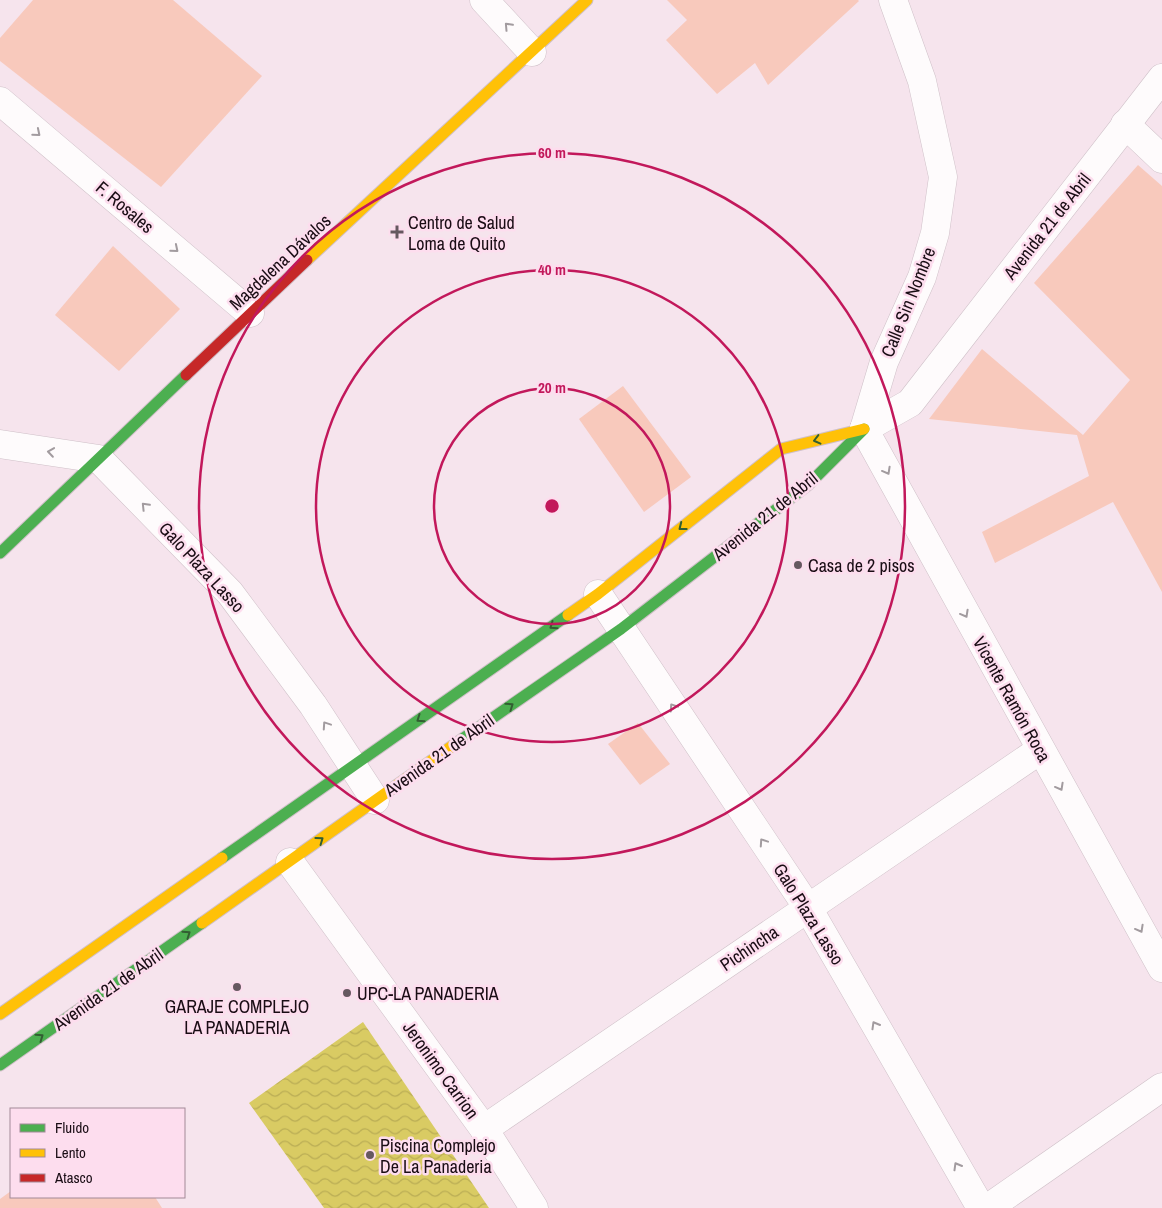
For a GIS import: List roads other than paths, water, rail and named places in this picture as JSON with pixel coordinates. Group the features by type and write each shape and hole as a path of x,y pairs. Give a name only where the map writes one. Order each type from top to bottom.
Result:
{"main road":[{"name":"Magdalena Dávalos","path":"0,552 250,313 586,0"},
{"name":"Avenida 21 de Abril","path":"0,1014 598,594 781,449 864,429"},
{"name":"Avenida 21 de Abril","path":"0,1065 621,629 810,484 864,429"}],"street":[{"path":"484,0 532,52"},
{"name":"Calle Sin Nombre","path":"864,429 884,362 922,277 933,242 942,177 922,82 893,0"},
{"name":"Avenida 21 de Abril","path":"864,429 910,403 1162,78"},
{"name":"F. Rosales","path":"0,101 250,313"},
{"path":"1125,124 1162,159"},
{"name":"Vicente Ramón Roca","path":"864,429 1162,968"},
{"path":"0,444 99,459"},
{"name":"Galo Plaza Lasso","path":"99,459 230,593 313,705 375,800"},
{"name":"Galo Plaza Lasso","path":"598,594 808,908 981,1208"},
{"name":"Pichincha","path":"484,1129 1040,750"},
{"name":"Jeronimo Carrion","path":"290,862 484,1129 534,1208"},
{"path":"988,1208 1162,1087"}],"water":[{"name":"Piscina Complejo De La Panaderia","path":"363,1022 489,1208 324,1208 249,1103"}],"place":[{"name":"Centro de Salud Loma de Quito","path":"397,232"},
{"name":"Casa de 2 pisos","path":"798,565"},
{"name":"GARAJE COMPLEJO LA PANADERIA","path":"237,987"},
{"name":"UPC-LA PANADERIA","path":"347,993"},
{"name":"Piscina Complejo De La Panaderia","path":"370,1155"}]}
